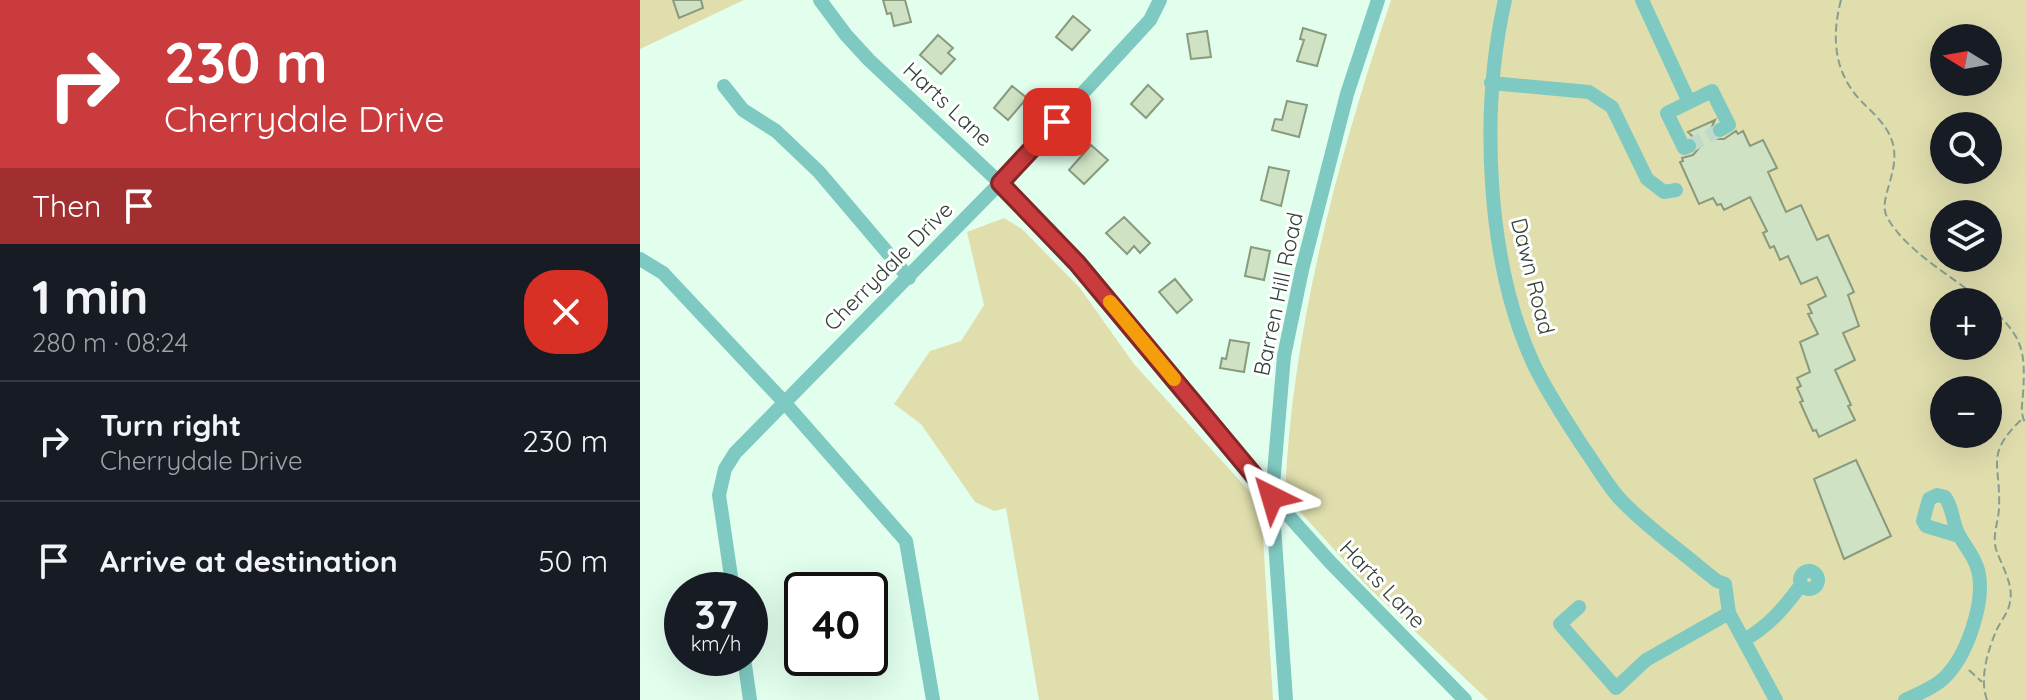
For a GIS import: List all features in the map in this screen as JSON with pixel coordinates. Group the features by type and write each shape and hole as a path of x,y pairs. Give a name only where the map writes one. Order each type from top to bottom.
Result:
{"street":[{"name":"Harts Lane","path":"820,0 869,60 1000,183 1077,263 1272,497 1330,562 1465,700"},
{"name":"Cherrydale Drive","path":"730,572 720,509 721,481 735,453 1000,183 1141,30 1160,0"},
{"name":"Barren Hill Road","path":"1286,700 1272,497 1284,356 1302,270 1347,94 1378,0"},
{"name":"Dawn Road","path":"1505,0 1490,102 1494,210 1510,291 1534,365 1566,421 1620,499 1703,570 1725,584 1729,613"},
{"path":"1642,0 1689,102"},
{"path":"1491,83 1589,92 1604,99 1612,107 1647,179 1664,192 1676,190"},
{"path":"724,86 743,110 776,131 819,172 909,278"},
{"path":"1689,146 1684,148 1667,113 1712,91 1729,125 1720,130"},
{"path":"640,259 663,273 784,402 906,541 933,700"},
{"path":"1905,700 1941,681 1958,663 1971,631 1981,584 1971,551 1959,536"},
{"path":"1744,640 1763,630 1801,585"},
{"path":"1579,607 1560,624 1616,688 1646,660 1729,613 1776,700"},
{"path":"747,676 750,700"}],"path":[{"path":"1841,0 1835,29 1838,64 1851,90 1874,113 1892,141 1895,162 1883,208 1887,218 1910,245 1965,288"},
{"path":"2002,320 2015,333 2026,354 2023,418 2026,424"},
{"path":"1987,700 1983,684 1992,643 2011,601 2009,584 1994,537 1999,508 1996,456 2002,442 2023,418"},
{"path":"1958,663 1983,684"}],"shaded area":[{"path":"640,0 744,0 640,49"},
{"path":"1391,0 2026,0 2026,700 1488,700 1367,586 1285,495 1289,432 1308,307 1353,121"},
{"path":"1004,218 1022,229 1080,288 1134,364 1261,504 1273,700 1039,700 1006,508 994,511 975,502 921,424 894,404 930,351 961,341 984,305 967,232"}],"building":[{"path":"673,0 701,0 703,8 679,18"},
{"path":"883,0 905,0 911,22 894,26"},
{"path":"1073,16 1090,30 1072,50 1056,37"},
{"path":"1303,28 1326,35 1317,66 1297,61 1304,40 1300,39"},
{"path":"1207,31 1211,57 1191,59 1187,34"},
{"path":"938,35 953,48 948,53 955,59 941,74 920,55"},
{"path":"1148,85 1163,99 1146,118 1131,104"},
{"path":"1012,86 1027,98 1008,120 994,108"},
{"path":"1287,101 1307,105 1299,137 1272,130 1275,119 1282,120"},
{"path":"1715,120 1710,131 1716,139 1743,131 1750,146 1763,140 1777,168 1768,172 1786,212 1801,205 1817,240 1828,235 1854,292 1848,295 1859,326 1843,333 1855,360 1835,370 1855,420 1819,437 1816,430 1813,431 1800,402 1803,401 1797,388 1801,386 1797,378 1810,372 1800,342 1818,334 1808,314 1812,313 1808,305 1826,296 1817,277 1801,284 1788,256 1780,260 1774,246 1770,248 1763,233 1767,231 1750,197 1724,210 1713,198 1699,204 1680,162 1699,148 1698,142 1688,132"},
{"path":"1091,145 1108,160 1084,184 1069,170"},
{"path":"1269,167 1289,171 1281,206 1261,200"},
{"path":"1124,217 1150,243 1140,253 1134,246 1127,254 1106,233"},
{"path":"1251,247 1270,251 1264,280 1245,276"},
{"path":"1175,279 1192,300 1177,313 1159,292"},
{"path":"1230,340 1249,343 1244,372 1220,368 1222,358 1226,359"},
{"path":"1856,460 1891,536 1844,559 1814,479"}],"tunnel":[{"path":"1689,146 1720,130"}],"slow traffic":[{"path":"1110,302 1174,379"}],"route":[{"path":"1057,122 1000,183 1077,263 1272,497"}]}
